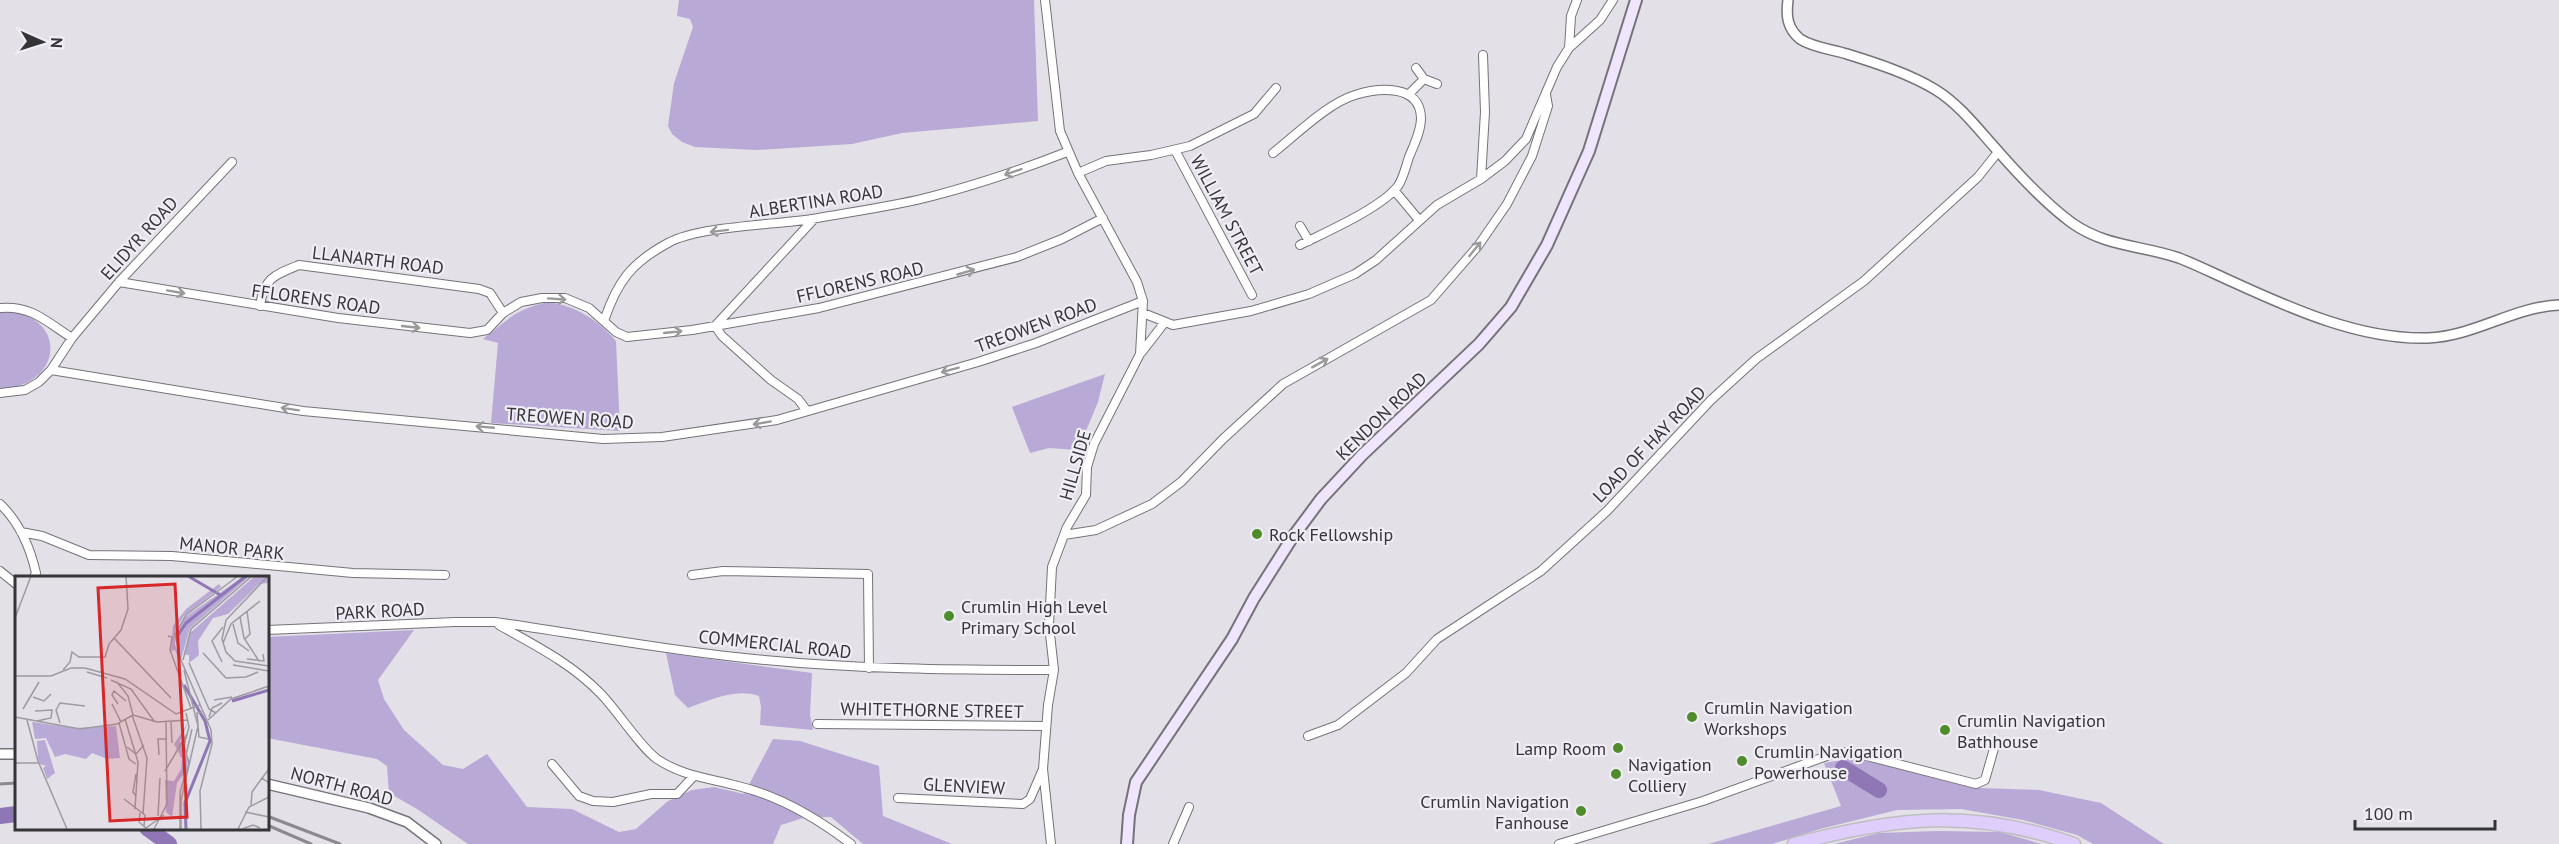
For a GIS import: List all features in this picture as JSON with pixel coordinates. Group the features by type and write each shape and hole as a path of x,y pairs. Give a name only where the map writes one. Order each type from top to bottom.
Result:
{"main road":[{"name":"KENDON ROAD","path":"1127,844 1129,814 1136,782 1232,639 1254,598 1292,538 1321,499 1362,455 1479,344 1511,307 1547,245 1589,151 1636,0"},
{"path":"1794,844 1853,829 1903,821 1964,820 2011,825 2074,844"}],"street":[{"path":"1045,0 1058,120 1067,152 1137,282 1143,301"},
{"path":"1569,48 1571,15 1577,0"},
{"path":"1143,313 1173,325 1206,320 1251,311 1309,294 1355,274 1376,260 1437,205 1481,179 1504,161 1526,138 1557,67 1569,48 1600,20 1613,0"},
{"path":"1788,0 1787,12 1790,28 1800,39 1808,44 1859,58 1934,89 1970,119 1998,152 2060,213 2080,228 2105,241 2178,258 2288,305 2362,330 2400,336 2427,338 2467,332 2516,312 2559,305"},
{"path":"1481,179 1485,112 1483,55"},
{"path":"1416,68 1424,79 1437,84"},
{"path":"1408,95 1424,79"},
{"path":"1078,173 1106,161 1190,146 1254,114 1276,88"},
{"path":"1274,153 1329,109 1352,95 1373,90 1396,89 1415,101 1421,116 1419,132 1398,186 1372,207 1300,245"},
{"path":"1064,534 1096,530 1152,504 1181,482 1283,384 1431,300 1478,246 1507,204 1532,156 1548,106 1546,95"},
{"name":"WILLIAM STREET","path":"1175,150 1252,295"},
{"name":"ALBERTINA ROAD","path":"604,321 621,280 640,260 670,241 703,233 814,219 931,197 1008,174 1067,152"},
{"name":"LOAD OF HAY ROAD","path":"1308,736 1338,725 1406,673 1437,639 1541,571 1607,511 1711,400 1756,359 1864,281 1978,177 1998,152"},
{"name":"ELIDYR ROAD","path":"0,393 25,390 39,382 51,370 72,338 119,282 232,162"},
{"path":"1394,190 1419,220"},
{"name":"FFLORENS ROAD","path":"119,282 338,318 470,333 487,330 503,313 521,302 542,298 565,298 589,308 616,333 627,337 716,326 819,308 976,269 1017,257 1062,239 1103,218"},
{"path":"807,411 798,399 771,380 722,336 716,326 814,219"},
{"path":"1300,226 1309,241"},
{"name":"LLANARTH ROAD","path":"260,306 262,288 276,274 299,265 479,289 490,293 503,313"},
{"name":"HILLSIDE","path":"1051,844 1043,769 1054,670 1049,625 1052,567 1064,534 1086,495 1087,467 1094,444 1140,354 1143,301"},
{"name":"TREOWEN ROAD","path":"51,370 303,411 603,439 662,437 777,420 988,359 1143,301"},
{"path":"1,307 24,308 41,315 72,338"},
{"path":"1140,354 1165,322"},
{"path":"0,504 21,532 31,551 36,573 34,576"},
{"name":"MANOR PARK","path":"21,532 42,536 89,555 172,556 341,572 445,575"},
{"path":"692,575 723,571 868,574 869,668"},
{"path":"495,622 579,672 603,695 655,758 693,777 740,786 773,798 819,820 851,844"},
{"name":"COMMERCIAL ROAD","path":"495,622 752,659 869,668 1054,670"},
{"name":"PARK ROAD","path":"268,630 495,622"},
{"name":"WHITETHORNE STREET","path":"818,724 1046,726"},
{"path":"1559,844 1703,801 1835,753 1851,752 1976,784 1985,780 1995,745"},
{"path":"552,764 579,796 593,801 613,802 651,794 677,794 693,777"},
{"name":"GLENVIEW","path":"898,798 1023,804 1030,799 1043,769"},
{"name":"NORTH ROAD","path":"268,784 369,808 407,822 436,844"},
{"path":"1173,844 1189,807"}],"shaded area":[{"path":"679,0 1034,0 1038,121 902,133 852,144 756,150 695,147 682,142 672,134 668,126 674,83 693,27 690,19 677,16"},
{"path":"549,302 569,307 586,315 616,341 620,431 491,423 498,343 483,339 520,312"},
{"path":"11,311 30,317 43,327 49,340 50,353 45,366 35,377 20,385 0,389 0,313"},
{"path":"1105,374 1098,402 1078,450 1049,448 1030,453 1012,407"},
{"path":"414,630 378,680 384,699 404,730 443,765 463,769 487,754 527,807 572,809 619,832 636,829 668,801 692,790 714,787 744,794 773,739 800,741 879,766 883,816 952,844 863,844 831,817 803,818 781,825 773,844 468,844 389,793 387,766 377,759 268,738 268,637"},
{"path":"666,653 812,673 810,715 813,730 760,725 759,696 750,694 723,696 688,708 675,695"},
{"path":"1854,758 1978,788 2039,790 2101,803 2164,844 2093,844 2077,835 2023,820 1961,809 1897,810 1820,829 1772,844 1708,844 1841,806 1824,763"},
{"path":"2000,832 2042,844 1834,844 1879,833"}],"waterway":[{"path":"1843,768 1879,790"},
{"path":"0,816 15,814"},
{"path":"148,829 169,844"}],"railway":[{"path":"0,784 15,783"},
{"path":"268,816 340,844"},
{"path":"268,825 311,844"}],"place":[{"name":"Rock Fellowship","path":"1257,534"},
{"name":"Crumlin High Level Primary School","path":"949,616"},
{"name":"Crumlin Navigation Workshops","path":"1692,717"},
{"name":"Crumlin Navigation Bathhouse","path":"1945,730"},
{"name":"Lamp Room","path":"1618,748"},
{"name":"Crumlin Navigation Powerhouse","path":"1742,761"},
{"name":"Navigation Colliery","path":"1616,774"},
{"name":"Crumlin Navigation Fanhouse","path":"1581,811"}]}
